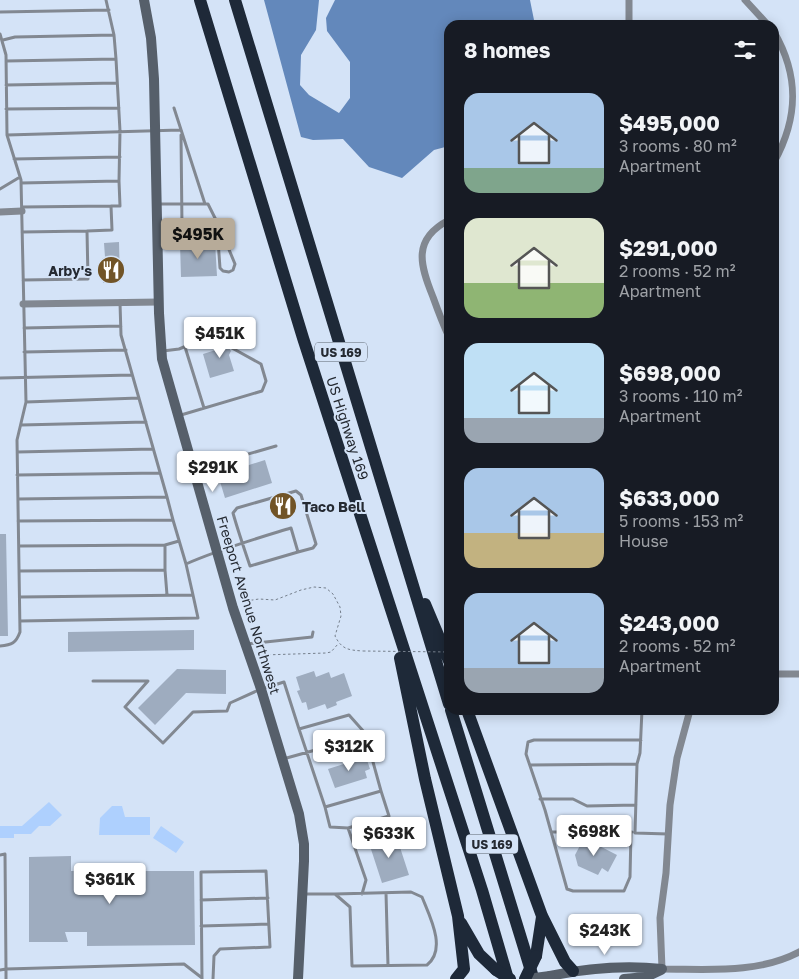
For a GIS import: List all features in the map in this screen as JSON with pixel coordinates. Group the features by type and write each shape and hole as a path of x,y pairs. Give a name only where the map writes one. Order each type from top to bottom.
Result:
{"highway":[{"name":"US Highway 169","path":"200,0 303,338 482,890 509,979"},
{"name":"US Highway 169","path":"235,0 444,688"},
{"path":"402,551 444,649"},
{"path":"386,592 425,779 458,916 464,969 456,979"},
{"name":"US 169","path":"453,715 540,978"},
{"path":"469,715 542,916 565,962 573,971"},
{"path":"458,916 479,954 509,979"},
{"path":"526,979 536,956 542,916"}],"street":[{"name":"Freeport Avenue Northwest","path":"144,0 151,38 161,352 233,608 283,759 302,829 304,860 298,979"},
{"path":"629,20 630,0"},
{"path":"745,0 763,20"},
{"path":"779,39 790,62 795,97 790,128 779,153"},
{"path":"0,212 22,209"},
{"path":"444,223 434,229 428,237 424,245 421,266 444,324"},
{"path":"23,304 159,302"},
{"path":"779,674 799,674"},
{"path":"662,974 660,918 666,873 674,774 689,715"},
{"path":"624,979 662,974 753,968 777,962 799,952"},
{"path":"526,979 573,971 632,966 662,974"}],"lane":[{"path":"22,209 120,206 120,131 116,59 114,35 106,0"},
{"path":"0,12 108,10"},
{"path":"0,34 3,40 6,62 7,135 21,183 26,402 17,440 20,632 17,641 9,646 0,646"},
{"path":"3,40 15,36 114,35"},
{"path":"6,62 116,59"},
{"path":"6,85 117,83"},
{"path":"6,110 118,108"},
{"path":"174,108 181,135 205,204"},
{"path":"7,135 180,130"},
{"path":"181,135 182,227 220,228"},
{"path":"14,160 120,157"},
{"path":"0,189 20,177"},
{"path":"21,183 119,181"},
{"path":"156,204 208,204 220,228 235,264 233,270 229,272 223,271 220,268 218,240 220,228"},
{"path":"22,232 112,230 111,206"},
{"path":"23,280 88,279 87,231"},
{"path":"20,621 198,618 186,564 122,335 120,303"},
{"path":"24,328 121,326"},
{"path":"161,352 184,347 211,336 223,342"},
{"path":"184,347 204,408"},
{"path":"178,416 262,391 266,381 261,364 232,348"},
{"path":"24,352 126,350"},
{"path":"0,378 132,375"},
{"path":"26,402 139,398"},
{"path":"20,426 146,422"},
{"path":"193,470 276,446"},
{"path":"17,452 153,449"},
{"path":"17,475 160,473"},
{"path":"296,491 300,495 316,544 313,548 298,552 250,566 233,513 237,508 296,491"},
{"path":"18,499 167,496"},
{"path":"18,522 173,520"},
{"path":"186,564 217,551 291,528 298,552"},
{"path":"19,546 166,545 179,541"},
{"path":"166,545 164,570 167,595"},
{"path":"19,571 164,570"},
{"path":"20,597 193,595"},
{"path":"246,644 312,637 313,632"},
{"path":"93,681 148,681 125,707 163,743 193,712 227,711 230,703 261,689 284,682 299,729 308,752 330,827 348,828 388,816 365,733 350,715 299,729"},
{"path":"641,740 534,740 528,742 526,747 530,765 568,889 624,891 630,878 636,805 637,764 640,753 641,740 642,715"},
{"path":"283,759 366,736"},
{"path":"530,765 637,764"},
{"path":"325,807 381,792"},
{"path":"540,799 573,799 587,806 636,805"},
{"path":"348,828 366,880 362,894"},
{"path":"551,832 668,834"},
{"path":"0,854 5,854 6,979"},
{"path":"202,979 201,872 266,872 270,947 220,949 214,956 213,979"},
{"path":"302,894 411,892 422,897 438,943 433,961 427,966 352,966 350,907 335,894"},
{"path":"386,893 388,966"},
{"path":"201,900 268,898"},
{"path":"201,926 269,924"},
{"path":"0,970 184,964 202,979"}],"path":[{"path":"246,601 259,599 275,600 300,590 314,587 326,588 334,594 340,607 341,616 335,636 339,644 346,649 444,652"},
{"path":"262,655 326,653 331,652 339,644"}],"shaded area":[{"path":"264,0 319,0 316,30 301,55 300,85 309,95 339,113 350,98 350,62 327,31 326,18 335,0 530,0 534,20 444,20 444,147 434,150 402,178 369,167 343,139 313,140 301,137"},
{"path":"49,802 62,815 50,826 39,826 31,834 14,834 14,838 0,838 0,826 22,826"},
{"path":"112,806 122,806 125,817 150,817 150,835 99,835 100,818"},
{"path":"161,826 184,842 176,853 153,838"}],"building":[{"name":"Arby's","path":"119,242 120,282 103,283 102,259 105,257 104,243"},
{"path":"215,242 217,276 181,277 180,243"},
{"path":"234,333 235,341 234,345 231,345 229,348 231,351 229,355 234,371 210,378 203,354 219,349 221,345 226,344 224,339 227,335"},
{"path":"265,460 272,483 225,498 218,475"},
{"name":"Taco Bell","path":"292,496 296,509 275,516 270,502"},
{"path":"0,534 6,534 8,636 0,636"},
{"path":"194,630 194,650 68,652 68,632"},
{"path":"177,669 226,670 226,694 186,693 155,725 138,708"},
{"path":"314,671 316,677 329,672 331,678 344,673 352,696 336,702 337,705 327,709 325,704 308,710 306,702 302,703 297,691 300,690 296,677"},
{"path":"366,757 370,769 365,771 367,778 335,788 328,769"},
{"path":"396,835 409,875 382,883 369,843"},
{"path":"584,838 617,855 608,872 602,868 598,875 578,866 575,855"},
{"path":"71,856 71,871 194,871 195,945 87,946 87,932 65,932 68,942 29,942 29,857"}],"place":[{"name":"Arby's","path":"111,270"},
{"name":"Taco Bell","path":"283,506"}]}
